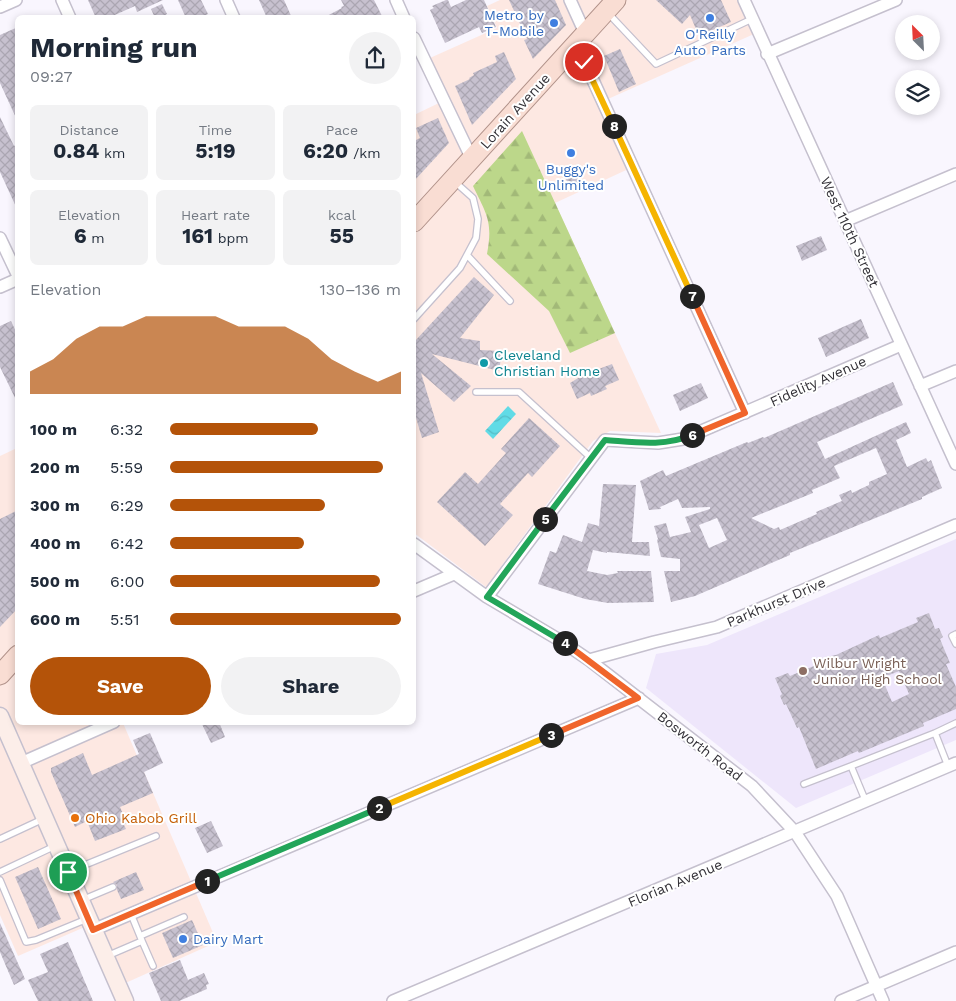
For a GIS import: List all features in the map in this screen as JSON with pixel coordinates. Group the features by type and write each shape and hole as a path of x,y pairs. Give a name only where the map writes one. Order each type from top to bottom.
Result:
{"main road":[{"name":"Lorain Avenue","path":"416,220 611,5"},
{"path":"0,675 15,659"},
{"path":"0,716 125,1001"}],"street":[{"path":"0,7 16,0"},
{"path":"62,0 69,15"},
{"path":"226,0 233,15"},
{"path":"396,0 403,15"},
{"path":"570,0 581,38 745,413"},
{"name":"West 110th Street","path":"744,0 956,464"},
{"path":"768,54 896,0"},
{"path":"416,42 472,159"},
{"path":"845,221 956,174"},
{"path":"0,238 15,271"},
{"path":"0,287 15,280"},
{"name":"Fidelity Avenue","path":"487,597 605,440 658,444 683,439 901,345"},
{"path":"920,386 956,371"},
{"name":"Parkhurst Drive","path":"589,660 717,627 956,525"},
{"name":"Bosworth Road","path":"416,546 487,597 589,660 752,786 795,832 837,896 883,1001"},
{"path":"416,590 454,574"},
{"path":"90,924 131,914 638,698"},
{"path":"21,763 107,725"},
{"name":"Florian Avenue","path":"393,1001 952,764"},
{"path":"841,1001 956,952"}],"lane":[{"path":"611,5 656,64 752,19"},
{"path":"416,317 460,268 476,238 478,219 473,198 453,180"},
{"path":"467,254 510,301"},
{"path":"476,392 519,392 591,458"},
{"path":"956,634 952,636 956,644"},
{"path":"804,784 956,723"},
{"path":"934,733 952,764"},
{"path":"851,766 866,802"},
{"path":"0,839 45,818"},
{"path":"68,872 156,836"},
{"path":"0,872 57,845"},
{"path":"0,880 26,942 90,924"},
{"path":"80,900 113,887"},
{"path":"131,914 153,966"},
{"path":"105,957 184,917"}],"shaded area":[{"path":"500,0 751,0 763,30 608,99 637,165 555,203 661,433 610,431 593,441 486,587 416,534 416,114 439,103 421,62 497,28 487,6"},
{"path":"15,449 15,725 124,725 217,942 121,985 94,923 18,956 0,915 0,456"},
{"name":"Wilbur Wright Junior High School","path":"956,539 956,740 796,808 646,688 656,654 707,645"}],"green space":[{"path":"522,131 615,333 570,353 549,311 487,254 489,243 488,219 473,186"}],"water":[{"path":"508,406 516,414 493,439 485,431"}],"building":[{"path":"88,0 163,0 137,12 135,6 115,15 95,15"},
{"path":"178,0 201,0 208,14 206,15 185,15"},
{"path":"259,0 284,0 291,15 266,15"},
{"path":"341,0 374,0 382,15 329,15 344,6"},
{"path":"448,0 451,7 466,0 484,0 496,27 482,33 479,27 445,43 430,10 434,8 432,6"},
{"path":"509,0 555,0 566,25 533,59 524,40 527,39"},
{"name":"O'Reilly Auto Parts","path":"656,0 721,0 731,22 699,36 690,15 682,24"},
{"path":"162,4 167,14 154,15 151,9"},
{"path":"15,28 15,116 0,83 0,35"},
{"path":"620,49 636,84 619,92 604,56"},
{"path":"504,52 516,79 472,125 455,86 470,79 474,75 473,73 497,62 495,56"},
{"path":"0,117 15,146 15,204 0,172"},
{"path":"438,118 449,143 416,179 416,140 420,138 416,128"},
{"path":"574,170 581,185 571,190 564,175"},
{"path":"821,236 827,250 802,261 796,246"},
{"name":"Cleveland Christian Home","path":"474,277 494,295 460,338 480,341 480,350 502,351 499,371 432,354 471,386 454,402 421,373 439,432 422,438 416,418 416,340"},
{"path":"861,319 869,338 826,357 818,338"},
{"path":"11,321 15,330 15,398 0,367 0,326"},
{"path":"612,364 619,380 605,386 607,389 591,396 590,393 577,399 570,383 583,375"},
{"path":"893,382 903,405 817,442 825,459 906,422 911,433 896,440 907,467 926,458 928,462 931,460 942,488 922,497 922,499 790,553 790,555 695,596 671,602 664,571 680,571 680,559 661,557 654,526 666,523 670,537 691,532 685,517 710,509 710,507 682,508 678,499 660,507 661,509 649,510 640,481 663,470 666,476 747,442 764,438","holes":["876,448 887,474 869,482 869,485 852,493 851,490 839,495 842,501 780,530 779,527 774,529 751,518 813,493 812,490 840,478 834,466","717,518 727,540 709,548 699,525"]},
{"path":"701,383 708,398 680,411 673,395"},
{"path":"529,418 560,446 532,477 528,473 500,504 513,515 485,546 437,502 465,472 478,484 506,453 501,449"},
{"path":"603,484 636,485 632,542 649,542 650,556 607,553 593,550 587,571 607,575 618,573 617,571 651,571 654,602 608,603 585,599 538,584 550,551 556,553 563,535 582,542 588,523 599,526"},
{"path":"15,512 15,611 0,627 0,519"},
{"path":"929,613 935,629 939,628 943,637 940,639 950,663 946,664 956,687 956,709 923,723 924,726 816,769 799,727 797,728 786,704 784,705 780,696 782,694 775,678 788,673 790,676 828,660 826,657 836,655 879,635 880,638 918,622 916,618","holes":["899,671 909,694 892,702 882,678"]},
{"path":"202,725 220,725 225,737 211,743"},
{"path":"150,733 163,763 144,772 153,793 120,807 127,823 124,825 126,829 95,841 87,821 75,827 51,772 51,768 83,753 92,775 139,754 133,740"},
{"path":"211,821 223,846 207,853 195,828"},
{"path":"38,867 61,919 38,929 15,877"},
{"path":"136,872 144,890 121,899 117,885 113,882"},
{"name":"Dairy Mart","path":"192,920 203,945 173,958 162,933"},
{"path":"0,923 25,979 14,985 0,952"},
{"path":"68,942 93,1001 38,1001 28,980 48,972 40,954"},
{"path":"180,960 188,980 204,973 209,984 206,985 207,989 179,1001 161,1001 149,973"}],"place":[{"name":"O'Reilly Auto Parts","path":"710,18"},
{"name":"Metro by T-Mobile","path":"554,23"},
{"name":"Buggy's Unlimited","path":"571,153"},
{"name":"Cleveland Christian Home","path":"484,363"},
{"name":"Wilbur Wright Junior High School","path":"803,671"},
{"name":"Ohio Kabob Grill","path":"75,818"},
{"name":"Dairy Mart","path":"183,939"}],"route":[{"path":"68,872 93,930 638,698 561,641 487,597 605,440 658,444 683,439 745,413 584,62"}]}
